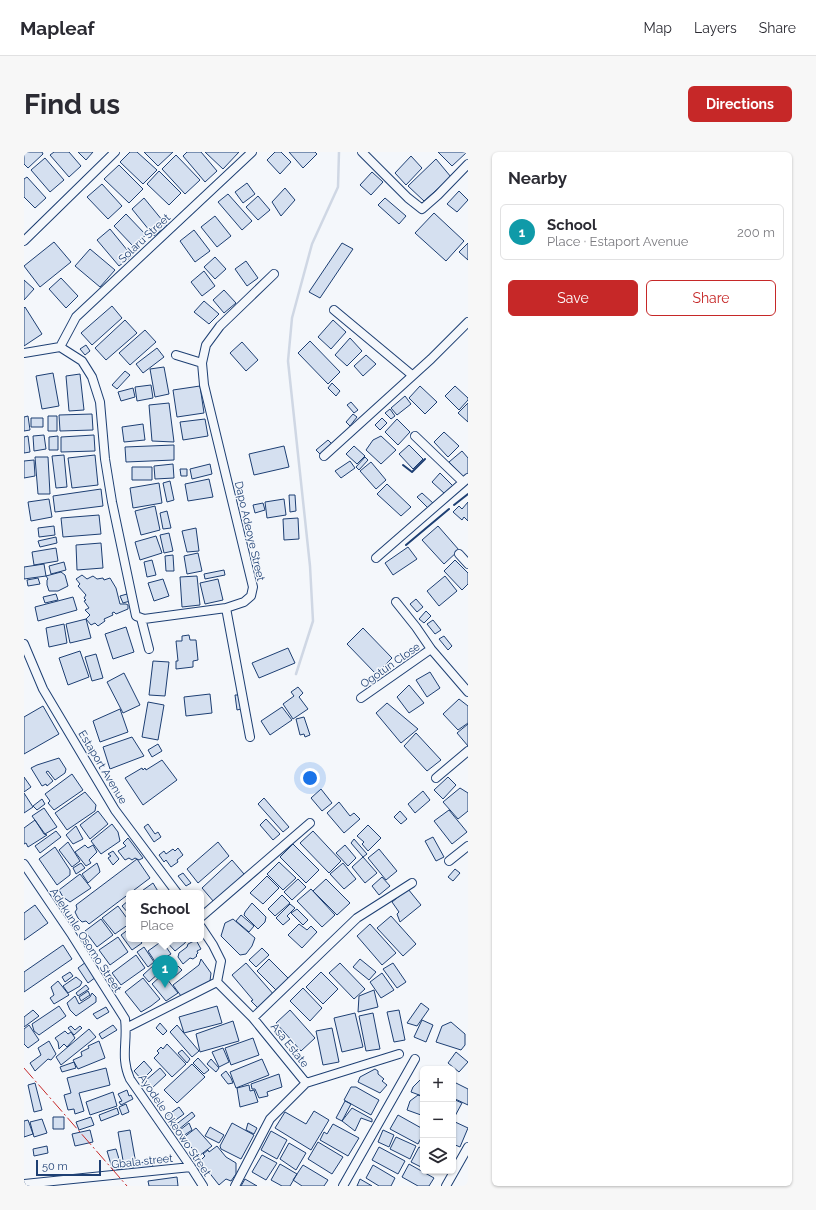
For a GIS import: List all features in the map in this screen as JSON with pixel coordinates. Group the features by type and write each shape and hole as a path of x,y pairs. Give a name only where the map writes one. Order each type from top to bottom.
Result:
{"street":[{"path":"24,241 115,152"},
{"name":"Solaru Street","path":"60,347 76,317 252,152"},
{"path":"362,152 408,198 422,209 468,164"},
{"name":"Dapo Adeoye Street","path":"141,618 144,619 226,608 244,602 251,596 253,587 204,385 202,363 206,345 220,326 274,274"},
{"path":"334,310 412,375"},
{"path":"324,456 431,359 468,322"},
{"path":"24,353 60,347 82,361 92,377 100,402 105,459 112,502 136,616 141,618 149,649"},
{"path":"176,355 202,363"},
{"path":"376,558 466,480 415,436"},
{"path":"459,554 468,564"},
{"path":"396,602 431,649 468,692"},
{"path":"226,608 250,737"},
{"name":"Estaport Avenue","path":"24,644 43,689 115,810 175,890"},
{"name":"Ogotun Close","path":"361,698 431,649"},
{"path":"436,778 468,751"},
{"path":"204,914 310,823"},
{"path":"449,861 468,846"},
{"name":"Adekunle Osomo Street","path":"24,864 72,935 125,1019 126,1028"},
{"path":"253,1018 357,918 412,882"},
{"path":"126,1028 217,982 221,961 204,932"},
{"name":"Asa Estate","path":"217,982 253,1018 306,1083 270,1119 234,1186"},
{"name":"Ayodele Okeowo Street","path":"126,1028 124,1057 126,1070 130,1079 203,1186"},
{"path":"306,1083 398,1054"},
{"path":"344,1186 415,1060"},
{"path":"446,1186 468,1147"},
{"name":"Gbala street","path":"24,1184 191,1167"}],"building":[{"path":"24,152 42,152 43,154 28,168 24,164"},
{"path":"54,152 69,152 81,166 69,177 50,155"},
{"path":"78,152 93,152 86,160"},
{"path":"130,152 137,152 157,170 143,184 120,162"},
{"path":"144,152 173,152 158,166"},
{"path":"187,152 201,152 217,171 205,182 183,156"},
{"path":"205,152 239,152 223,169"},
{"path":"275,152 281,152 291,162 280,174 267,160"},
{"path":"289,152 315,152 317,154 303,168"},
{"path":"438,152 467,152 452,166"},
{"path":"176,155 200,180 185,194 162,169"},
{"path":"411,156 422,168 406,185 395,173"},
{"path":"45,158 64,180 50,192 31,170"},
{"path":"436,159 451,177 424,201 408,186"},
{"path":"119,165 143,189 129,203 104,179"},
{"path":"159,171 181,193 169,205 147,184"},
{"path":"372,172 383,182 371,195 360,185"},
{"path":"27,177 46,198 35,208 24,197 24,179"},
{"path":"247,183 255,194 243,203 235,192"},
{"path":"102,184 122,206 108,219 87,197"},
{"path":"285,188 295,200 281,216 272,202"},
{"path":"459,191 468,200 457,212 447,204"},
{"path":"228,194 252,221 242,230 218,202"},
{"path":"258,196 270,210 258,220 246,207"},
{"path":"144,198 167,226 154,236 132,209"},
{"path":"385,198 406,216 399,224 378,205"},
{"path":"434,213 464,241 446,261 415,233"},
{"path":"126,214 146,235 133,246 114,226"},
{"path":"215,216 231,236 217,247 201,227"},
{"path":"110,229 132,256 119,266 97,240"},
{"path":"194,230 210,251 195,262 180,241"},
{"path":"54,242 71,262 40,287 24,266"},
{"path":"342,243 353,249 320,298 309,292"},
{"path":"468,243 468,260 459,252"},
{"path":"90,249 115,270 100,287 75,266"},
{"path":"215,257 226,269 215,279 204,267"},
{"path":"246,261 258,278 247,286 235,269"},
{"path":"204,271 215,286 202,296 191,282"},
{"path":"61,278 78,296 66,308 49,289"},
{"path":"24,280 34,289 24,300"},
{"path":"224,290 236,303 224,313 213,300"},
{"path":"204,301 219,314 209,324 194,312"},
{"path":"112,306 122,318 92,345 81,333"},
{"path":"25,307 42,334 24,346 24,308"},
{"path":"125,320 137,333 106,360 95,348"},
{"path":"333,320 346,332 331,349 318,337"},
{"path":"145,330 156,342 130,365 119,353"},
{"path":"350,338 362,351 347,366 335,355"},
{"path":"310,341 340,372 328,384 298,353"},
{"path":"242,342 258,360 246,371 230,353"},
{"path":"86,345 90,351 85,355 80,349"},
{"path":"157,348 164,357 143,373 136,364"},
{"path":"366,355 376,364 363,376 354,366"},
{"path":"164,367 169,394 155,397 150,369"},
{"path":"125,371 130,375 117,389 112,385"},
{"path":"53,373 59,406 42,409 36,376"},
{"path":"80,374 84,410 69,411 66,376"},
{"path":"332,383 340,391 336,396 328,388"},
{"path":"151,385 153,398 137,401 135,387"},
{"path":"200,386 204,413 177,417 173,390"},
{"path":"420,386 437,402 425,414 409,398"},
{"path":"455,386 468,398 459,410 445,396"},
{"path":"133,388 135,397 121,401 118,392"},
{"path":"405,396 411,404 397,415 391,408"},
{"path":"351,402 358,410 354,413 347,405"},
{"path":"169,403 174,442 152,441 149,405"},
{"path":"468,403 468,422 458,413"},
{"path":"390,409 395,416 391,419 385,413"},
{"path":"92,414 93,430 60,431 59,415"},
{"path":"353,414 357,417 350,426 346,422"},
{"path":"28,416 30,430 24,431 24,417"},
{"path":"48,416 57,416 57,431 48,431"},
{"path":"31,418 43,418 43,427 31,427"},
{"path":"382,418 387,423 380,430 375,425"},
{"path":"205,419 208,436 183,440 180,422"},
{"path":"397,419 410,432 398,445 385,432"},
{"path":"143,424 145,440 124,442 122,427"},
{"path":"444,432 459,446 448,457 434,442"},
{"path":"44,435 46,449 34,451 33,436"},
{"path":"94,435 95,451 61,452 61,437"},
{"path":"28,436 30,452 24,453 24,437"},
{"path":"58,436 58,450 49,450 49,437"},
{"path":"381,436 396,450 381,464 366,450 373,440"},
{"path":"328,440 333,445 321,455 316,450"},
{"path":"174,445 174,460 126,462 125,447"},
{"path":"409,445 423,459 413,469 399,454"},
{"path":"284,446 289,467 254,475 249,454"},
{"path":"354,446 365,456 357,464 346,454"},
{"path":"462,451 468,458 468,473 464,477 449,462"},
{"path":"64,455 67,487 56,488 52,456"},
{"path":"95,455 98,485 72,488 68,458"},
{"path":"35,457 48,457 50,494 38,494"},
{"path":"365,457 368,460 359,470 356,467"},
{"path":"34,460 35,476 24,478 24,461"},
{"path":"350,461 355,468 341,478 335,471"},
{"path":"371,462 386,480 376,489 360,471"},
{"path":"173,464 174,478 155,479 154,466"},
{"path":"210,464 212,474 192,479 190,469"},
{"path":"132,467 152,467 152,480 132,480"},
{"path":"180,469 187,469 187,476 181,476"},
{"path":"440,473 453,486 445,494 432,482"},
{"path":"209,479 213,497 188,501 185,484"},
{"path":"170,481 174,500 167,502 163,483"},
{"path":"159,483 162,503 133,508 130,488"},
{"path":"387,484 411,507 401,516 377,494"},
{"path":"101,489 103,506 55,512 53,496"},
{"path":"422,493 434,504 429,509 417,497"},
{"path":"289,495 295,495 296,511 290,512"},
{"path":"49,499 52,517 31,521 28,502"},
{"path":"284,499 286,515 267,518 265,502"},
{"path":"468,502 468,521 464,517 462,520 453,512 459,506 462,509"},
{"path":"263,503 265,510 255,513 253,505"},
{"path":"155,506 160,530 141,535 135,511"},
{"path":"167,511 171,528 163,529 160,513"},
{"path":"99,515 101,534 63,537 61,518"},
{"path":"298,518 299,539 284,540 283,519"},
{"path":"54,526 55,535 39,537 38,528"},
{"path":"438,526 459,550 444,564 422,540"},
{"path":"196,528 199,551 187,552 182,531"},
{"path":"169,533 173,551 164,553 160,535"},
{"path":"156,536 162,553 140,560 135,542"},
{"path":"56,537 57,543 40,547 38,541"},
{"path":"101,543 103,568 77,570 76,545"},
{"path":"408,547 417,559 393,575 385,563"},
{"path":"56,548 58,561 34,565 32,552"},
{"path":"198,553 202,571 187,574 184,556"},
{"path":"173,555 174,571 166,571 165,556"},
{"path":"152,560 156,575 147,577 144,562"},
{"path":"455,560 468,573 468,584 462,590 444,571"},
{"path":"64,562 66,570 51,574 49,566"},
{"path":"44,564 46,576 24,579 24,567"},
{"path":"224,570 225,575 205,579 204,574"},
{"path":"61,572 65,575 68,586 58,591 49,591 47,585 48,579 46,576"},
{"path":"82,575 87,579 93,576 97,579 103,578 104,580 110,578 116,588 120,604 128,605 128,609 116,614 114,612 112,613 113,615 104,619 105,621 98,626 95,623 91,625 86,619 90,615 85,610 89,608 84,601 86,600 84,598 86,595 78,586 80,584 76,579"},
{"path":"197,576 200,605 182,607 180,577"},
{"path":"445,576 457,591 439,606 427,591"},
{"path":"38,578 40,584 28,586 27,580"},
{"path":"163,579 169,596 154,601 148,583"},
{"path":"218,579 223,600 205,604 200,583"},
{"path":"56,594 58,600 45,603 43,597"},
{"path":"127,594 130,601 123,603 120,596"},
{"path":"73,597 77,610 38,621 35,607"},
{"path":"416,599 423,607 417,612 410,604"},
{"path":"426,611 431,616 424,623 419,619"},
{"path":"86,619 91,638 70,643 66,624"},
{"path":"433,620 441,630 435,634 427,624"},
{"path":"64,624 67,643 49,647 46,628"},
{"path":"126,627 134,652 113,659 105,634"},
{"path":"363,628 392,658 376,674 347,644"},
{"path":"189,635 190,640 196,640 198,660 193,661 193,667 176,669 176,661 178,661 176,641 182,641 182,636"},
{"path":"444,636 452,646 448,650 439,639"},
{"path":"288,648 295,663 259,678 252,663"},
{"path":"80,651 89,677 68,685 59,658"},
{"path":"96,654 103,678 92,681 85,657"},
{"path":"153,661 169,662 165,696 149,695"},
{"path":"430,672 440,688 427,697 416,680"},
{"path":"124,673 140,705 123,713 107,682"},
{"path":"409,685 424,703 409,713 397,697"},
{"path":"298,687 303,693 299,697 308,709 293,719 283,704 294,696 291,692"},
{"path":"210,694 212,713 186,716 184,697"},
{"path":"235,695 239,695 241,709 237,710"},
{"path":"459,699 468,706 468,723 458,730 443,714"},
{"path":"148,702 164,705 158,740 142,737"},
{"path":"387,703 418,729 401,743 376,713"},
{"path":"43,706 59,734 24,754 24,717"},
{"path":"282,707 292,720 270,735 261,721"},
{"path":"120,709 128,732 100,742 93,721"},
{"path":"304,717 310,735 305,737 304,734 300,735 296,719"},
{"path":"468,724 468,746 457,733"},
{"path":"416,733 441,760 427,771 404,746"},
{"path":"132,737 144,756 110,769 103,747"},
{"path":"158,744 162,751 152,757 148,750"},
{"path":"59,758 66,769 65,773 55,780 48,771 46,772 53,781 47,786 46,784 42,786 31,768"},
{"path":"162,760 177,780 143,805 125,778 142,768 143,770 145,768 146,770"},
{"path":"72,774 83,790 54,810 48,803 50,801 45,794"},
{"path":"24,777 31,787 24,792"},
{"path":"448,777 456,785 443,799 434,790"},
{"path":"460,788 468,793 468,811 458,819 443,802"},
{"path":"321,789 332,803 322,811 311,798"},
{"path":"423,791 430,800 415,813 408,804"},
{"path":"85,792 96,805 95,811 67,830 55,813"},
{"path":"24,793 33,807 24,813"},
{"path":"264,798 289,827 283,832 258,804"},
{"path":"42,799 45,804 37,810 33,806"},
{"path":"339,802 350,816 354,813 360,819 344,833 327,813"},
{"path":"44,808 57,827 45,834 32,816"},
{"path":"449,810 467,832 452,844 434,821"},
{"path":"98,811 108,824 90,839 80,825"},
{"path":"400,811 407,819 401,824 394,817"},
{"path":"266,819 280,834 273,840 260,825"},
{"path":"35,820 44,834 47,835 28,847 26,843 24,844 24,828"},
{"path":"112,824 118,832 120,841 101,854 91,841"},
{"path":"148,824 155,834 158,832 161,837 154,842 144,827"},
{"path":"368,825 381,838 368,851 362,844 364,842 357,836"},
{"path":"76,826 83,839 73,844 66,835"},
{"path":"56,831 61,837 40,853 35,846"},
{"path":"313,831 341,861 329,873 300,843"},
{"path":"433,837 444,857 436,861 425,841"},
{"path":"128,838 143,858 139,860 135,858 132,860 129,858 125,860 118,851 126,846 123,843"},
{"path":"354,839 367,854 363,857 351,843"},
{"path":"68,842 80,861 72,867 59,850"},
{"path":"218,842 229,856 198,883 187,869"},
{"path":"293,844 319,870 306,883 280,857"},
{"path":"85,845 88,848 93,845 97,852 89,860 91,863 86,866 75,852"},
{"path":"345,845 356,858 348,866 336,853"},
{"path":"55,847 70,870 70,875 57,885 39,859"},
{"path":"178,848 183,855 177,860 178,862 171,867 166,860 164,862 159,855 164,851 166,854 173,849 175,851"},
{"path":"379,849 397,871 386,880 368,858"},
{"path":"113,851 119,859 113,865 108,858 111,856 108,854"},
{"path":"363,857 377,873 365,883 352,867"},
{"path":"137,859 150,878 134,890 126,890 126,896 89,924 86,921 82,922 78,918 75,912 77,909 76,905"},
{"path":"232,860 244,874 214,902 202,888"},
{"path":"279,862 296,878 283,890 267,874"},
{"path":"81,863 85,868 76,874 73,868"},
{"path":"97,863 100,872 88,883 82,874"},
{"path":"343,863 356,879 344,889 330,874"},
{"path":"455,869 460,873 453,881 448,877"},
{"path":"183,873 191,883 186,886 178,876"},
{"path":"80,874 91,888 70,902 63,897 59,890"},
{"path":"267,876 279,888 263,904 250,893"},
{"path":"382,877 390,886 379,895 372,886"},
{"path":"298,879 306,887 292,900 284,892"},
{"path":"326,879 350,903 337,915 313,891"},
{"path":"153,883 157,890 143,890"},
{"path":"311,889 335,915 322,927 297,901"},
{"path":"408,889 421,905 400,922 397,914 399,912 392,902"},
{"path":"282,895 290,903 275,916 268,909"},
{"path":"126,903 126,911 122,906"},
{"path":"252,903 266,917 265,922 258,929 244,915"},
{"path":"290,904 295,908 287,916 290,919 283,925 276,918"},
{"path":"35,905 48,923 24,940 24,913"},
{"path":"118,906 126,917 126,926 115,934 102,918"},
{"path":"297,909 308,920 303,925 291,913"},
{"path":"241,915 254,926 249,932 236,921"},
{"path":"391,916 416,944 403,956 377,928"},
{"path":"101,919 113,935 97,947 85,931"},
{"path":"233,919 255,938 252,946 246,954 240,955 221,936 225,923"},
{"path":"299,924 307,930 311,926 317,932 302,948 288,935"},
{"path":"370,924 396,953 382,965 357,936"},
{"path":"126,931 126,942 121,935"},
{"path":"118,937 128,952 110,965 99,950"},
{"path":"126,942 141,942 142,943 132,950"},
{"path":"163,942 171,954 156,963 148,951"},
{"path":"167,942 186,942 185,943 175,951"},
{"path":"197,942 201,949 197,951 197,956 193,959 190,958 183,964 178,957 179,953 187,947 188,944"},
{"path":"63,945 72,959 24,992 24,972"},
{"path":"144,947 154,962 148,967 137,952"},
{"path":"262,948 269,955 256,967 249,960"},
{"path":"136,955 145,968 121,985 112,973"},
{"path":"170,957 173,961 164,967 161,963"},
{"path":"201,959 211,973 210,981 181,996 173,985 199,965"},
{"path":"269,959 289,979 277,991 257,971"},
{"path":"360,959 376,972 369,980 353,967"},
{"path":"86,962 96,977 88,983 78,968"},
{"path":"173,963 176,967 169,972 166,968"},
{"path":"246,963 275,996 258,1008 232,975"},
{"path":"340,963 365,989 354,999 329,973"},
{"path":"393,963 406,982 397,988 383,969"},
{"path":"155,964 161,971 149,982 143,975"},
{"path":"178,966 182,970 173,978 169,974"},
{"path":"70,972 73,976 65,982 62,977"},
{"path":"321,972 338,989 323,1004 306,987"},
{"path":"382,973 394,990 381,998 370,982"},
{"path":"163,974 178,993 166,1001 152,984"},
{"path":"76,977 82,982 80,986 68,993 63,986"},
{"path":"143,978 160,999 141,1012 125,992"},
{"path":"58,981 69,995 54,1004 50,998 54,995 51,987"},
{"path":"86,985 89,989 78,996 76,993"},
{"path":"303,988 322,1008 310,1021 290,1001"},
{"path":"374,990 378,1007 358,1012 359,996"},
{"path":"88,991 90,995 81,1001 79,997"},
{"path":"92,993 96,997 96,1002 76,1016 70,1010 67,1003 75,996 79,1004 90,997"},
{"path":"421,1003 429,1009 417,1026 407,1023"},
{"path":"59,1006 66,1016 39,1035 34,1031 32,1024"},
{"path":"217,1006 222,1023 184,1033 179,1017"},
{"path":"106,1007 109,1012 97,1019 93,1014"},
{"path":"33,1010 39,1016 24,1027 24,1017"},
{"path":"290,1010 315,1038 301,1051 276,1023"},
{"path":"399,1010 405,1040 394,1042 387,1012"},
{"path":"355,1013 363,1047 342,1052 334,1018"},
{"path":"373,1013 380,1049 366,1051 359,1016"},
{"path":"422,1020 433,1025 426,1042 414,1037"},
{"path":"233,1021 239,1041 200,1052 196,1034"},
{"path":"451,1022 465,1034 465,1045 461,1050 436,1042 442,1026"},
{"path":"160,1023 167,1031 163,1035 156,1028"},
{"path":"29,1025 39,1040 28,1048 24,1044 24,1029"},
{"path":"113,1025 117,1030 102,1039 99,1034"},
{"path":"177,1025 199,1051 192,1057 170,1032"},
{"path":"71,1026 75,1030 80,1026 82,1028 74,1035 68,1028"},
{"path":"332,1028 339,1062 323,1065 316,1031"},
{"path":"89,1029 96,1037 61,1065 56,1057"},
{"path":"65,1031 68,1034 71,1032 75,1038 67,1047 64,1044 59,1049 58,1042 55,1038"},
{"path":"253,1038 259,1055 231,1065 225,1048"},
{"path":"49,1041 56,1054 51,1060 48,1059 35,1071 30,1063 41,1055 38,1048"},
{"path":"99,1041 105,1058 78,1069 73,1060 82,1056 81,1052 89,1048 88,1046"},
{"path":"167,1044 186,1064 172,1077 154,1058 159,1053 157,1051 161,1047 163,1049"},
{"path":"223,1048 229,1062 219,1067 212,1052"},
{"path":"182,1050 190,1059 187,1063 178,1053"},
{"path":"456,1052 468,1062 459,1072 456,1070 456,1066 452,1066 448,1063"},
{"path":"198,1058 209,1070 204,1074 193,1063"},
{"path":"211,1059 219,1068 216,1072 207,1064"},
{"path":"262,1059 269,1075 236,1088 230,1072"},
{"path":"144,1061 152,1070 142,1080 134,1071"},
{"path":"74,1062 76,1068 62,1072 60,1067"},
{"path":"192,1064 205,1077 177,1103 164,1090"},
{"path":"106,1068 110,1085 79,1093 84,1111 75,1114 74,1109 68,1110 64,1095 71,1093 67,1078"},
{"path":"160,1068 166,1075 152,1088 145,1081"},
{"path":"375,1069 384,1079 382,1081 387,1085 380,1093 358,1082 360,1077"},
{"path":"226,1071 233,1083 228,1084 221,1075"},
{"path":"279,1074 282,1087 267,1092 268,1096 259,1098 255,1089 252,1089 251,1084"},
{"path":"420,1080 420,1095 411,1092 413,1087"},
{"path":"35,1083 42,1110 34,1112 28,1085"},
{"path":"456,1083 468,1089 468,1105 456,1099"},
{"path":"249,1085 250,1091 254,1090 258,1102 240,1107 237,1088"},
{"path":"351,1087 356,1087 379,1100 371,1115 344,1100"},
{"path":"127,1090 129,1096 131,1095 133,1099 121,1105 119,1102 122,1101 118,1094"},
{"path":"113,1092 117,1106 90,1115 86,1102"},
{"path":"418,1095 420,1096 420,1115 407,1110 410,1101"},
{"path":"456,1100 462,1103 456,1114"},
{"path":"345,1101 351,1104 342,1121 336,1118"},
{"path":"126,1104 129,1112 122,1115 119,1107"},
{"path":"179,1107 184,1114 170,1124 165,1117"},
{"path":"117,1108 119,1114 101,1121 99,1115"},
{"path":"352,1108 372,1119 372,1122 361,1118 355,1131 342,1121"},
{"path":"314,1111 329,1120 311,1150 275,1128 285,1112 306,1124"},
{"path":"192,1112 195,1116 178,1130 174,1126"},
{"path":"398,1115 420,1127 420,1140 418,1144 390,1129"},
{"path":"53,1117 64,1117 64,1129 53,1129"},
{"path":"91,1117 94,1125 79,1130 76,1122"},
{"path":"42,1119 47,1133 34,1137 30,1122"},
{"path":"28,1120 33,1134 24,1137 24,1121"},
{"path":"456,1122 468,1128 460,1147 456,1145"},
{"path":"189,1123 192,1130 183,1136 180,1130"},
{"path":"232,1123 254,1135 241,1159 221,1149 220,1146"},
{"path":"248,1123 257,1128 254,1134 246,1130"},
{"path":"333,1124 359,1138 348,1156 320,1140 324,1132 327,1134"},
{"path":"210,1127 224,1135 219,1143 205,1136"},
{"path":"196,1128 212,1146 199,1156 183,1138"},
{"path":"90,1130 93,1142 75,1146 72,1134"},
{"path":"130,1130 136,1164 124,1166 118,1132"},
{"path":"383,1130 394,1135 389,1147 378,1142"},
{"path":"271,1131 287,1140 277,1159 261,1150"},
{"path":"396,1137 416,1146 410,1159 390,1149"},
{"path":"318,1142 343,1157 332,1174 308,1159"},
{"path":"289,1143 306,1153 296,1170 280,1159"},
{"path":"47,1146 48,1153 34,1156 33,1149"},
{"path":"217,1146 226,1157 236,1163 236,1174 231,1181 226,1179 219,1185 200,1161 205,1156 203,1154 208,1150 209,1152"},
{"path":"379,1147 405,1161 398,1174 372,1160"},
{"path":"419,1147 420,1148 420,1166 411,1162"},
{"path":"116,1149 122,1169 113,1171 107,1151"},
{"path":"262,1155 277,1163 266,1180 252,1172"},
{"path":"152,1161 153,1168 133,1169 133,1165"},
{"path":"280,1164 297,1174 290,1186 282,1186 271,1180"},
{"path":"409,1164 420,1170 420,1174 427,1174 434,1178 429,1186 418,1186 402,1177"},
{"path":"303,1165 328,1180 324,1186 302,1186 293,1180"},
{"path":"373,1165 395,1178 391,1186 379,1186 366,1178"},
{"path":"177,1177 178,1186 149,1186 148,1181"},
{"path":"245,1179 257,1186 241,1186"},
{"path":"360,1179 372,1186 357,1186"}],"waterway":[{"path":"296,674 313,621 310,566 288,361 292,318 312,244 338,187 339,152"}],"wall":[{"path":"403,465 412,472 425,459"},
{"path":"454,505 468,494"},
{"path":"406,545 449,509"}],"power":[{"path":"24,1068 127,1186"}],"place":[{"name":"School","path":"165,988"}]}
